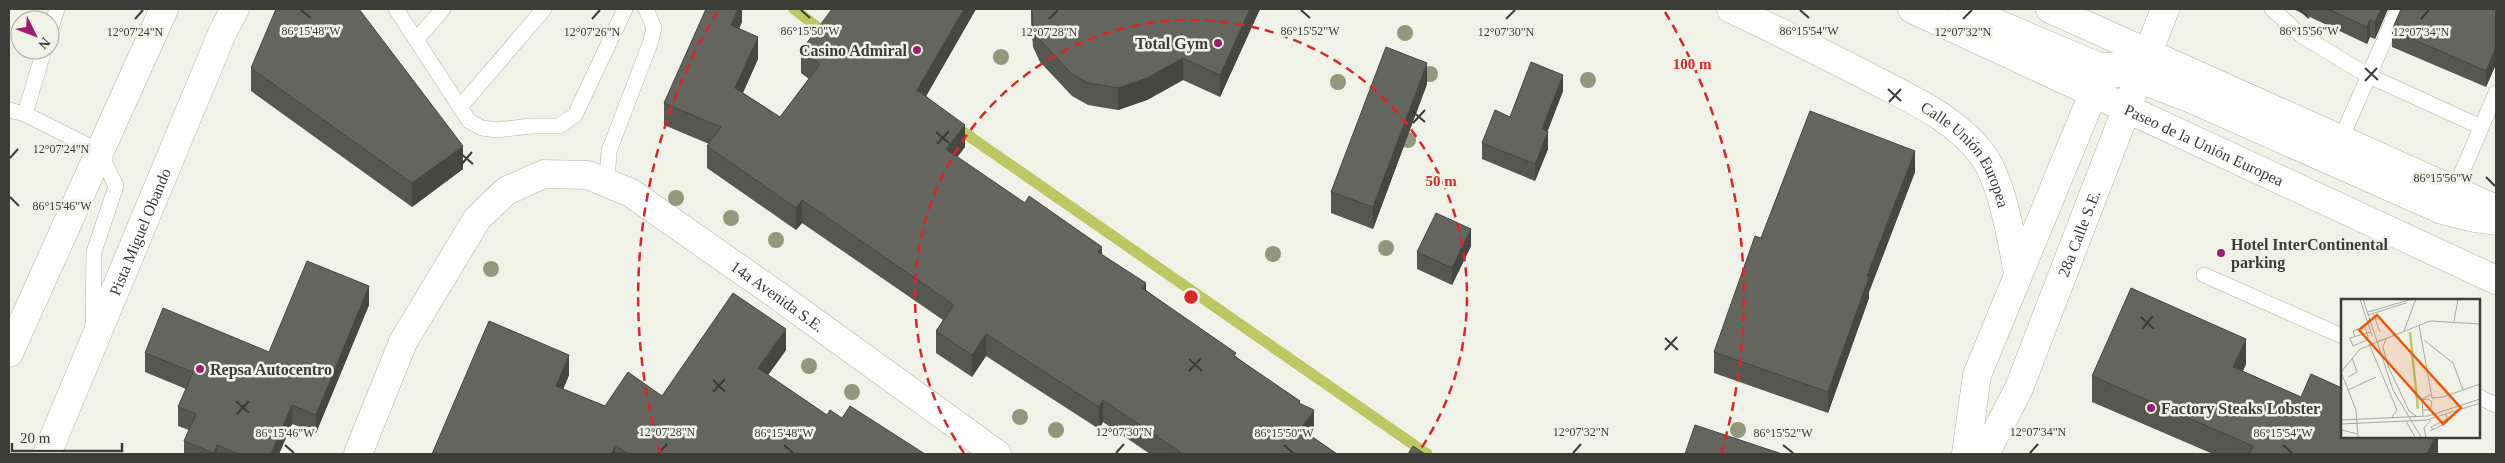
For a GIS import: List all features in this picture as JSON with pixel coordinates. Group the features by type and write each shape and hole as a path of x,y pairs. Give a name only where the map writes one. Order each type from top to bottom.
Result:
{"main road":[{"path":"9,353 164,9"},
{"name":"Pista Miguel Obando","path":"47,454 234,9"},
{"name":"Calle Unión Europea","path":"1731,9 1783,33 1946,118 1982,154 1992,174 2006,213 2018,273"},
{"name":"Paseo de la Unión Europea","path":"1912,9 2496,280"},
{"path":"1963,9 2099,67 2143,66 2340,141 2496,209"},
{"path":"2050,9 2194,100 2442,210 2496,221"},
{"name":"28a Calle S.E.","path":"1985,454 2019,388 2165,9"},
{"path":"1966,454 1977,375 2093,94 2102,78 2113,73 2124,73 2143,66"},
{"name":"14a Avenida S.E.","path":"358,454 403,342 477,219 506,191 544,174 588,175 630,193 997,454"}],"lane":[{"path":"396,9 469,121 482,128 497,130 532,126 559,126 575,115 625,9"},
{"path":"416,40 443,9"},
{"path":"460,107 544,9"},
{"path":"607,182 610,151 654,28 646,9"},
{"path":"2272,9 2302,36 2368,76 2481,127"},
{"path":"2340,141 2398,9"},
{"path":"25,114 41,60"},
{"path":"2454,190 2496,93"},
{"path":"9,110 25,114 99,151 116,186 94,252 92,345"},
{"path":"2204,275 2341,336"},
{"path":"2480,397 2496,405"}],"building":[{"path":"276,9 359,9 463,146 412,183 251,68"},
{"path":"706,9 738,9 731,25 758,37 735,88 780,117 820,64 801,51 832,9 964,9 917,90 965,125 946,149 1025,203 1029,196 1102,247 1098,252 1146,283 1142,288 1236,353 1234,356 1300,401 1299,403 1314,410 1301,429 1337,454 1178,454 1180,452 1103,400 1099,407 986,334 972,355 936,331 954,305 802,200 796,208 707,146 721,127 664,103"},
{"path":"1032,9 1250,9 1220,75 1183,58 1147,78 1118,88 1088,83 1072,74 1040,40 1033,25"},
{"path":"2328,9 2381,9 2375,22 2370,20 2367,27"},
{"path":"2401,9 2496,9 2496,47 2486,71 2392,30"},
{"path":"1386,47 1427,63 1373,207 1331,192"},
{"path":"1531,62 1563,75 1542,129 1548,132 1535,164 1482,143 1495,110 1510,117"},
{"path":"1810,111 1915,151 1867,276 1869,277 1828,392 1714,352 1755,236 1761,238"},
{"path":"1436,213 1471,229 1452,268 1417,252"},
{"path":"307,261 369,286 316,415 292,405 271,454 239,454 217,445 214,453 184,441 196,414 178,407 193,372 145,353 163,308 269,352"},
{"path":"2131,288 2246,339 2233,367 2301,397 2311,374 2341,388 2341,438 2435,438 2427,454 2249,454 2253,446 2092,376"},
{"path":"733,293 786,329 758,368 827,415 830,410 842,418 850,406 925,454 629,454 615,445 612,454 432,454 489,321 569,355 556,386 605,406 628,372 662,396"},
{"path":"1695,425 1782,454 1685,454"},
{"path":"1413,446 1425,454 1408,454"}],"waterway":[{"path":"794,9 830,37"},
{"path":"953,125 1427,454"}],"place":[{"name":"Total Gym","path":"1218,43"},
{"name":"Casino Admiral","path":"917,50"},
{"name":"Hotel InterContinental parking","path":"2221,253"},
{"name":"Repsa Autocentro","path":"200,369"},
{"name":"Factory Steaks Lobster","path":"2151,408"}]}
